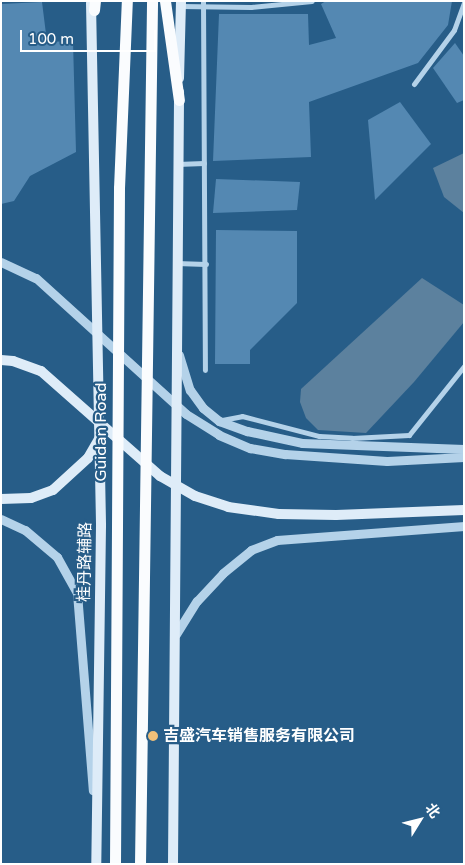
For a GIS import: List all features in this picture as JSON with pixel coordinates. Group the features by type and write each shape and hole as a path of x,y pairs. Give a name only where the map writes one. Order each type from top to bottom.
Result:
{"highway":[{"name":"Guidan Road","path":"115,864 119,188 127,1"},
{"path":"140,864 152,1"},
{"path":"166,1 178,100"}],"main road":[{"name":"桂丹路辅路","path":"94,3 94,260 101,526 96,864"},
{"path":"173,864 176,634 175,264 181,3"},
{"path":"1,360 13,361 41,371 160,476 195,496 228,507 279,514 395,513 464,510"},
{"path":"1,499 30,498 53,490 88,458 99,438"}],"street":[{"path":"181,3 251,7 312,1"},
{"path":"414,84 454,30 464,2"},
{"path":"203,4 206,264 205,370"},
{"path":"177,164 204,163"},
{"path":"1,262 36,278 186,414 219,435 250,448 285,454 387,461 464,457"},
{"path":"175,264 206,264"},
{"path":"175,344 190,390 203,408 219,421 247,431 302,443 464,449"},
{"path":"219,421 242,416 320,436 344,438 409,435 464,366"},
{"path":"1,519 25,530 57,557 77,593 96,818"},
{"path":"176,634 198,601 222,573 251,550 277,540 464,526"}],"water":[{"path":"464,153 464,213 444,197 433,168"},
{"path":"422,278 464,305 464,322 414,382 366,433 318,430 306,418 300,402 301,389"}],"building":[{"path":"326,1 452,1 448,25 418,63 309,102 311,157 213,161 219,14 308,14 309,45 336,38 321,4"},
{"path":"42,2 47,42 73,41 76,152 30,176 14,201 1,204 1,4"},
{"path":"455,43 464,56 464,100 457,103 433,68"},
{"path":"400,102 431,144 375,200 368,120"},
{"path":"216,179 300,182 297,210 213,213"},
{"path":"216,230 297,231 297,303 250,350 250,364 215,364"}],"place":[{"name":"吉盛汽车销售服务有限公司","path":"153,736"}]}
